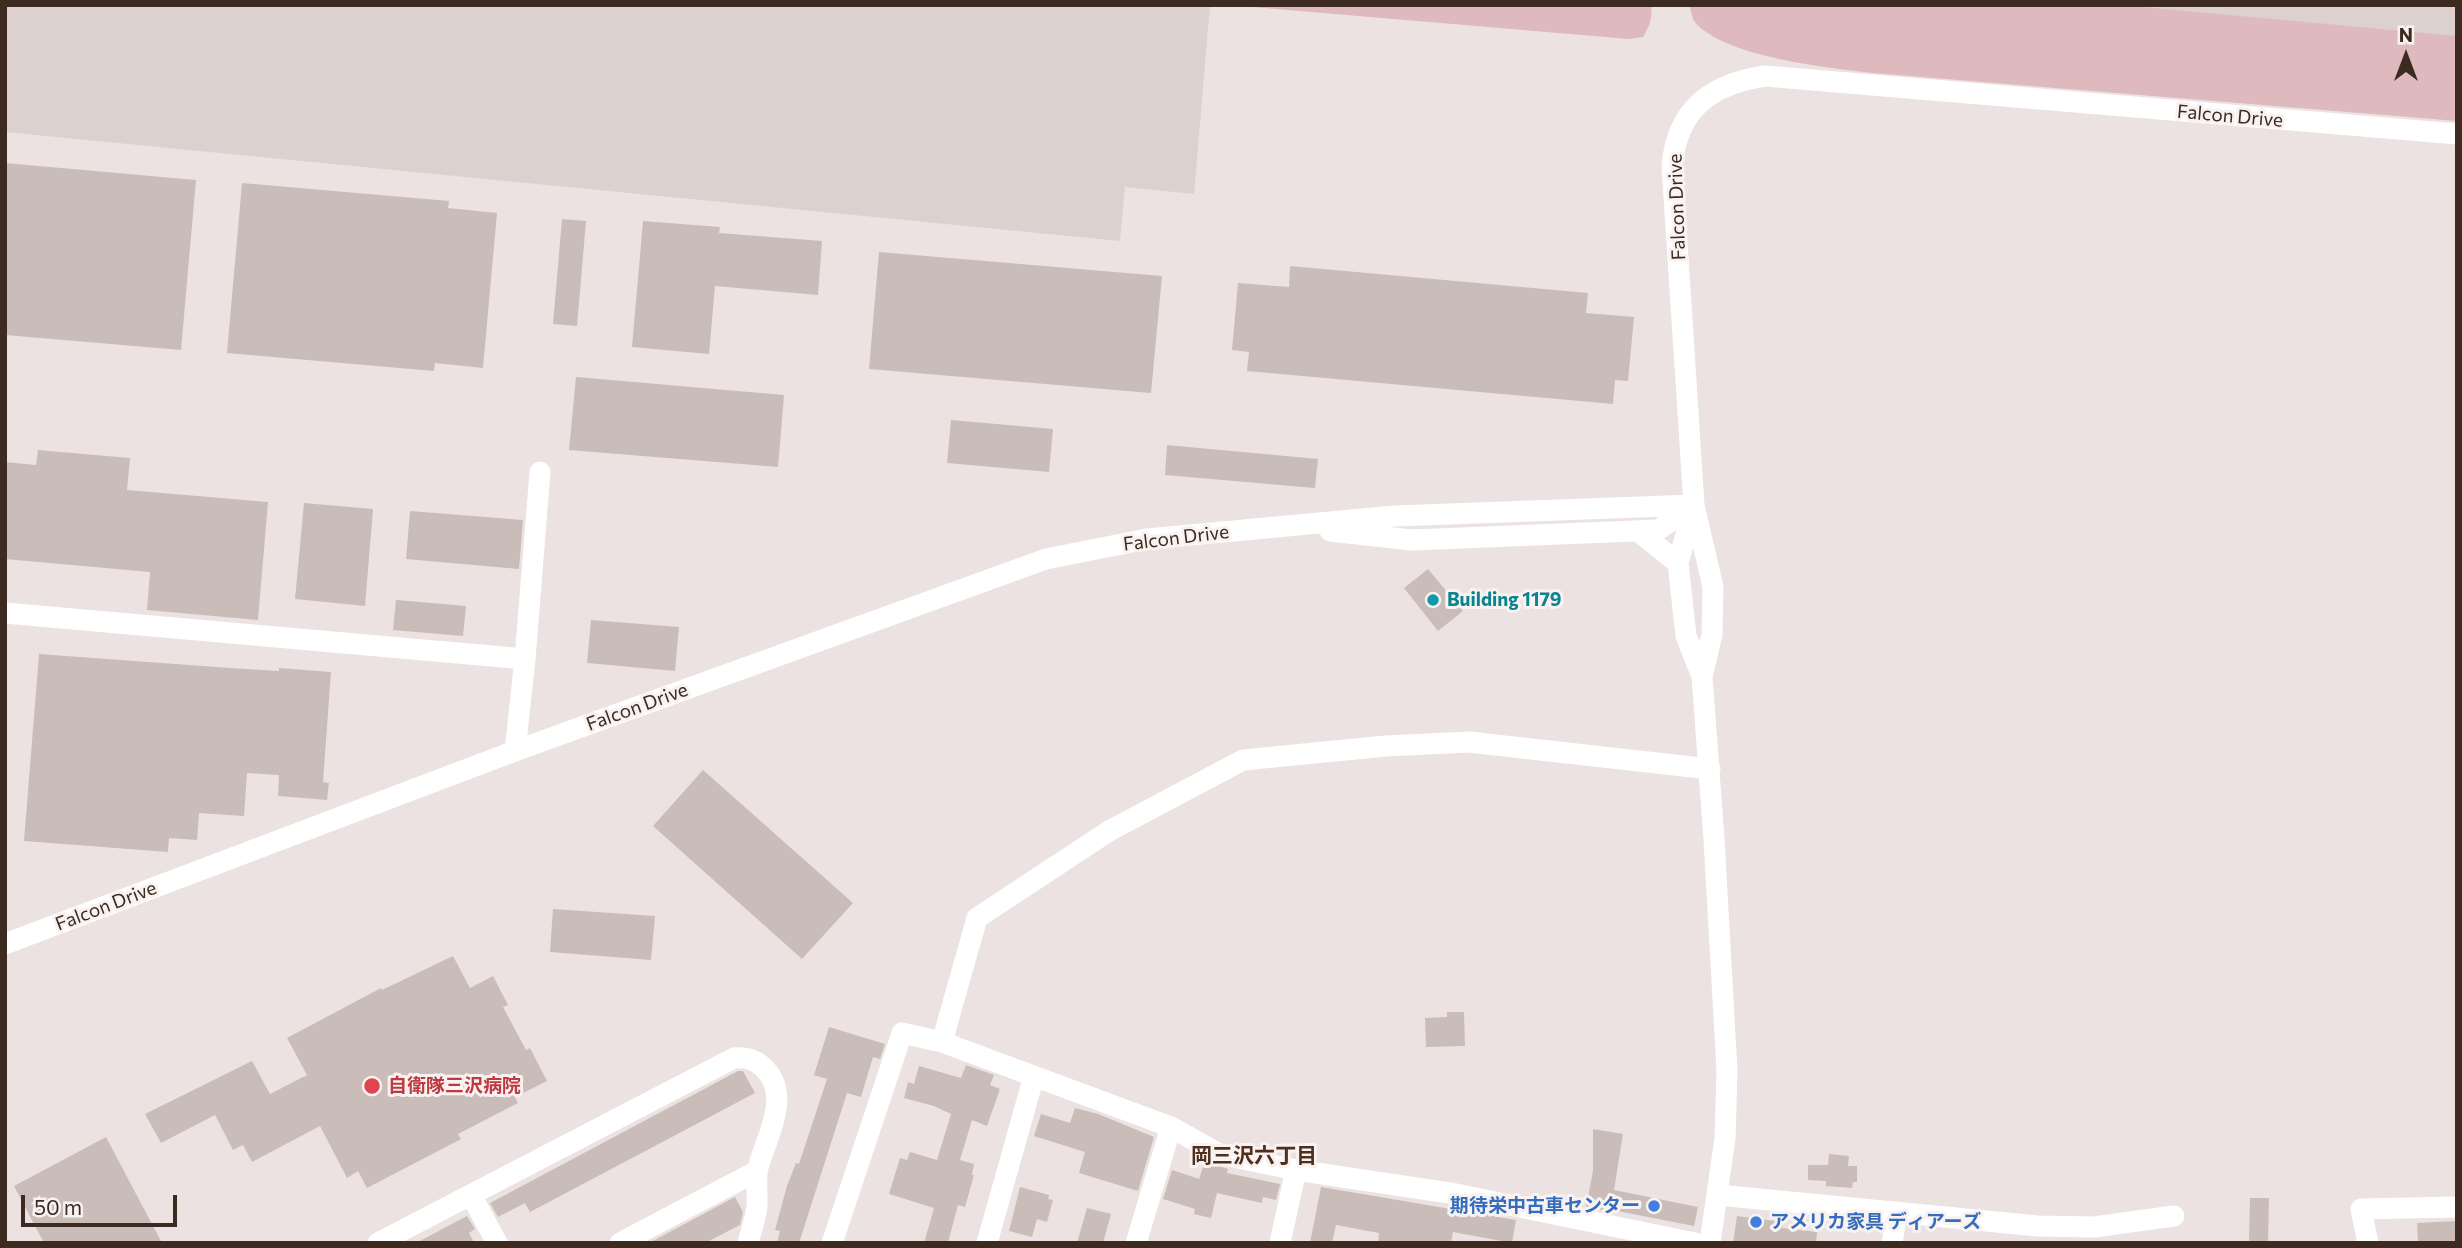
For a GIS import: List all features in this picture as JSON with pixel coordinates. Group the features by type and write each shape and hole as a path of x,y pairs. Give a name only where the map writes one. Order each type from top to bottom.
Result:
{"street":[{"name":"Falcon Drive","path":"1694,505 1672,166 1674,146 1683,124 1699,103 1728,85 1739,80 1765,76 2457,134"},
{"path":"515,751 540,472"},
{"name":"Falcon Drive","path":"5,944 515,751 1046,559 1147,539 1395,516 1694,505"},
{"name":"Falcon Drive","path":"1283,526 1412,540 1658,530 1694,505"},
{"path":"1694,505 1678,563 1686,636 1702,676 1710,769 1727,1071 1725,1138 1710,1243"},
{"path":"1694,505 1713,587 1712,635 1702,676"},
{"path":"1638,531 1678,563"},
{"path":"5,613 525,659"},
{"path":"942,1042 977,918 1108,831 1243,760 1386,746 1469,743 1710,769"},
{"path":"832,1243 902,1033 942,1042 1171,1127 1219,1154 1296,1170 1455,1194 1695,1243"},
{"path":"378,1243 734,1058 747,1057 769,1072 775,1085 777,1111 757,1171 757,1208 748,1243"},
{"path":"987,1243 1034,1076"},
{"path":"1136,1243 1171,1127"},
{"path":"1280,1243 1296,1170"},
{"path":"620,1243 757,1171"},
{"path":"471,1195 497,1243"},
{"path":"1718,1195 1898,1212 2037,1234 2174,1216"},
{"path":"2368,1243 2361,1209 2457,1207"},
{"path":"1892,1243 1898,1212"}],"shaded area":[{"path":"5,5 1210,5 1194,194 1125,187 1120,241 5,132"},
{"path":"1229,5 1651,5 1651,14 1643,37 1629,39"},
{"path":"1668,5 2457,5 2457,82"},
{"path":"1689,5 2121,5 2457,36 2457,121 1831,68 1778,59 1728,44 1694,21"}],"building":[{"path":"5,163 196,180 181,350 5,335"},
{"path":"242,183 449,201 448,208 497,213 483,368 435,363 434,371 227,353"},
{"path":"562,219 586,221 577,326 553,324"},
{"path":"643,221 720,227 719,233 822,241 818,295 715,286 709,354 632,347"},
{"path":"879,252 1162,276 1151,393 869,369"},
{"path":"1290,266 1588,293 1586,313 1634,317 1628,381 1615,380 1613,404 1247,371 1249,352 1232,350 1238,283 1289,287"},
{"path":"576,377 784,395 778,467 569,450"},
{"path":"951,420 1053,429 1049,472 947,463"},
{"path":"1167,445 1318,459 1315,488 1165,475"},
{"path":"38,450 130,458 127,490 268,502 258,620 147,610 150,572 5,559 5,462 36,465"},
{"path":"304,503 373,509 365,606 295,599"},
{"path":"410,511 523,520 519,569 406,559"},
{"name":"Building 1179","path":"1428,569 1463,611 1438,631 1404,588"},
{"path":"396,600 466,606 463,636 393,630"},
{"path":"591,620 679,627 675,671 587,663"},
{"path":"39,654 230,668 331,672 323,782 329,783 327,800 278,796 279,775 247,773 244,816 199,813 197,840 169,838 168,852 24,841"},
{"path":"703,770 853,903 802,959 653,826"},
{"path":"553,909 655,916 651,960 550,952"},
{"path":"453,956 470,988 493,976 508,1005 503,1007 526,1050 530,1048 547,1081 515,1097 518,1103 458,1134 461,1139 367,1188 358,1171 347,1178 320,1126 252,1162 243,1145 233,1150 215,1115 161,1143 145,1114 252,1061 270,1094 307,1075 287,1038 381,988 382,990"},
{"path":"1447,1012 1464,1012 1465,1046 1426,1047 1425,1018 1447,1017"},
{"path":"829,1027 885,1044 880,1059 873,1057 861,1097 847,1093 799,1243 777,1243 780,1231 775,1230 787,1186 796,1163 799,1164 827,1079 814,1075"},
{"path":"966,1065 994,1075 990,1085 1000,1089 987,1126 972,1120 960,1160 974,1164 974,1175 965,1207 958,1205 948,1243 924,1243 934,1208 889,1194 900,1158 907,1160 910,1152 937,1160 951,1114 904,1098 908,1082 914,1084 919,1066 961,1078"},
{"path":"738,1071 743,1071 755,1093 530,1212 525,1203 498,1217 490,1203"},
{"path":"1075,1108 1098,1114 1154,1137 1138,1191 1079,1173 1085,1152 1034,1136 1041,1114 1070,1123"},
{"path":"1593,1129 1623,1134 1614,1190 1698,1207 1694,1226 1586,1207 1593,1171"},
{"path":"106,1137 162,1243 44,1243 14,1186"},
{"path":"1829,1154 1849,1156 1848,1166 1857,1166 1857,1182 1853,1182 1852,1188 1826,1186 1826,1181 1808,1180 1808,1165 1828,1165"},
{"path":"1205,1161 1228,1169 1227,1173 1280,1184 1276,1200 1263,1197 1262,1203 1217,1193 1211,1218 1194,1214 1195,1209 1163,1199 1172,1170 1199,1179"},
{"path":"1020,1187 1049,1195 1048,1199 1053,1200 1047,1222 1037,1219 1032,1237 1009,1231"},
{"path":"1321,1187 1516,1220 1512,1243 1453,1232 1451,1243 1378,1243 1379,1233 1336,1225 1332,1243 1310,1243"},
{"path":"735,1197 743,1212 740,1225 705,1243 649,1243"},
{"path":"2250,1198 2269,1198 2268,1243 2249,1243"},
{"path":"1087,1208 1111,1214 1103,1243 1077,1243"},
{"path":"467,1216 475,1229 469,1233 474,1243 416,1243"},
{"path":"1737,1216 1783,1222 1782,1228 1817,1232 1816,1243 1733,1243"},
{"path":"2456,1221 2457,1243 2418,1243 2417,1223"}],"place":[{"name":"Building 1179","path":"1433,600"},
{"name":"自衛隊三沢病院","path":"372,1086"},
{"name":"期待栄中古車センター","path":"1654,1206"},
{"name":"アメリカ家具 ディアーズ","path":"1756,1222"}],"district":[{"name":"岡三沢六丁目","path":"1254,1156"}]}
